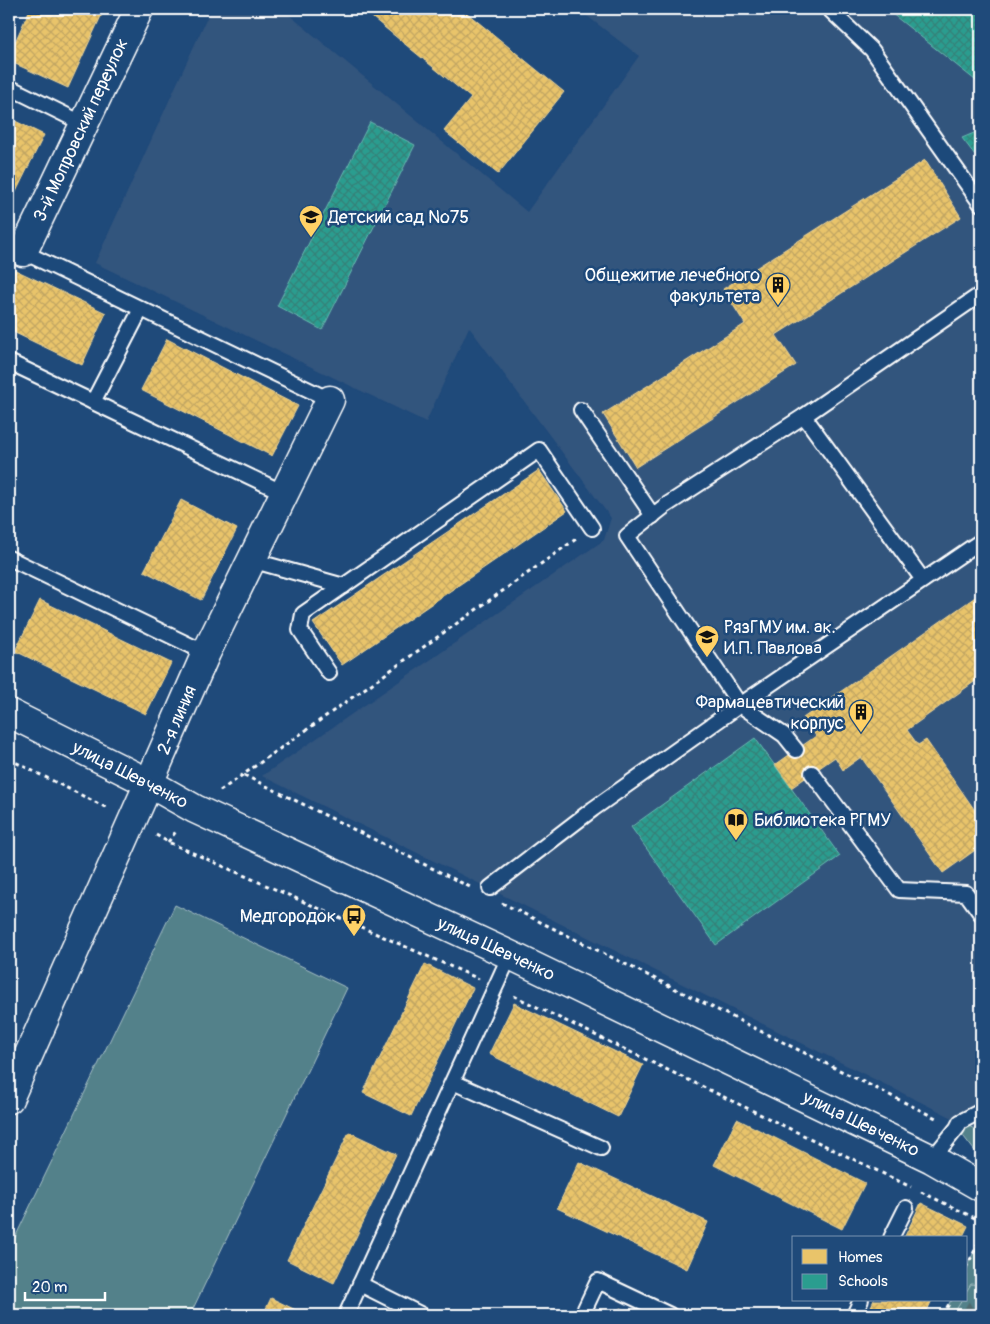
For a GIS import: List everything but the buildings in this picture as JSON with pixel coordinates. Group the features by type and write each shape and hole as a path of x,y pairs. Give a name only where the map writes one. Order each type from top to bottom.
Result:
{"street":[{"name":"3-й Мопровский переулок","path":"16,249 84,124 138,9"},
{"name":"2-я линия","path":"9,1099 206,653 330,400"},
{"name":"улица Шевченко","path":"9,714 149,783 195,809 510,955 932,1159 981,1187"}],"lane":[{"path":"829,9 872,50 981,204"},
{"path":"9,86 84,124"},
{"path":"16,249 330,400"},
{"path":"796,750 784,735 740,705 627,536 653,516 804,416 981,294"},
{"path":"94,402 141,309"},
{"path":"9,362 284,494"},
{"path":"581,410 653,516"},
{"path":"804,416 923,580"},
{"path":"329,673 300,630 303,614 539,450 592,528"},
{"path":"490,888 593,809 740,705 981,541"},
{"path":"9,558 206,653"},
{"path":"251,560 344,586"},
{"path":"812,773 900,890 966,893 981,914"},
{"path":"346,1315 454,1082 510,955"},
{"path":"454,1082 601,1148"},
{"path":"932,1159 960,1122 981,1111"},
{"path":"892,1236 906,1208"},
{"path":"582,1315 598,1281 670,1315"},
{"path":"360,1284 422,1315"},
{"path":"854,1315 860,1302"}],"path":[{"path":"168,842 195,809 592,528"},
{"path":"9,758 132,821 168,842 496,987 981,1221"},
{"path":"244,774 475,889"},
{"path":"502,902 957,1128"},
{"path":"968,1264 981,1238"},
{"path":"943,1315 949,1302"}],"shaded area":[{"name":"РязГМУ им. ак. И.П. Павлова","path":"211,9 282,9 527,212 639,56 578,9 981,9 981,1132 262,776 604,540 611,518 469,327 426,422 95,263"}],"green space":[{"path":"175,905 347,988 190,1315 9,1315 9,1250"},
{"path":"960,1122 981,1132 981,1159 957,1128"},
{"path":"981,1238 981,1315 943,1315 950,1302 968,1302 968,1264"},
{"path":"971,1284 981,1285 981,1315 953,1315 961,1302 968,1302 968,1289"}],"place":[{"name":"Детский сад №75","path":"311,238"},
{"name":"Общежитие лечебного факультета","path":"778,306"},
{"name":"РязГМУ им. ак. И.П. Павлова","path":"707,658"},
{"name":"Фармацевтический корпус","path":"861,733"},
{"name":"Библиотека РГМУ","path":"736,841"},
{"name":"Медгородок","path":"354,937"}]}
